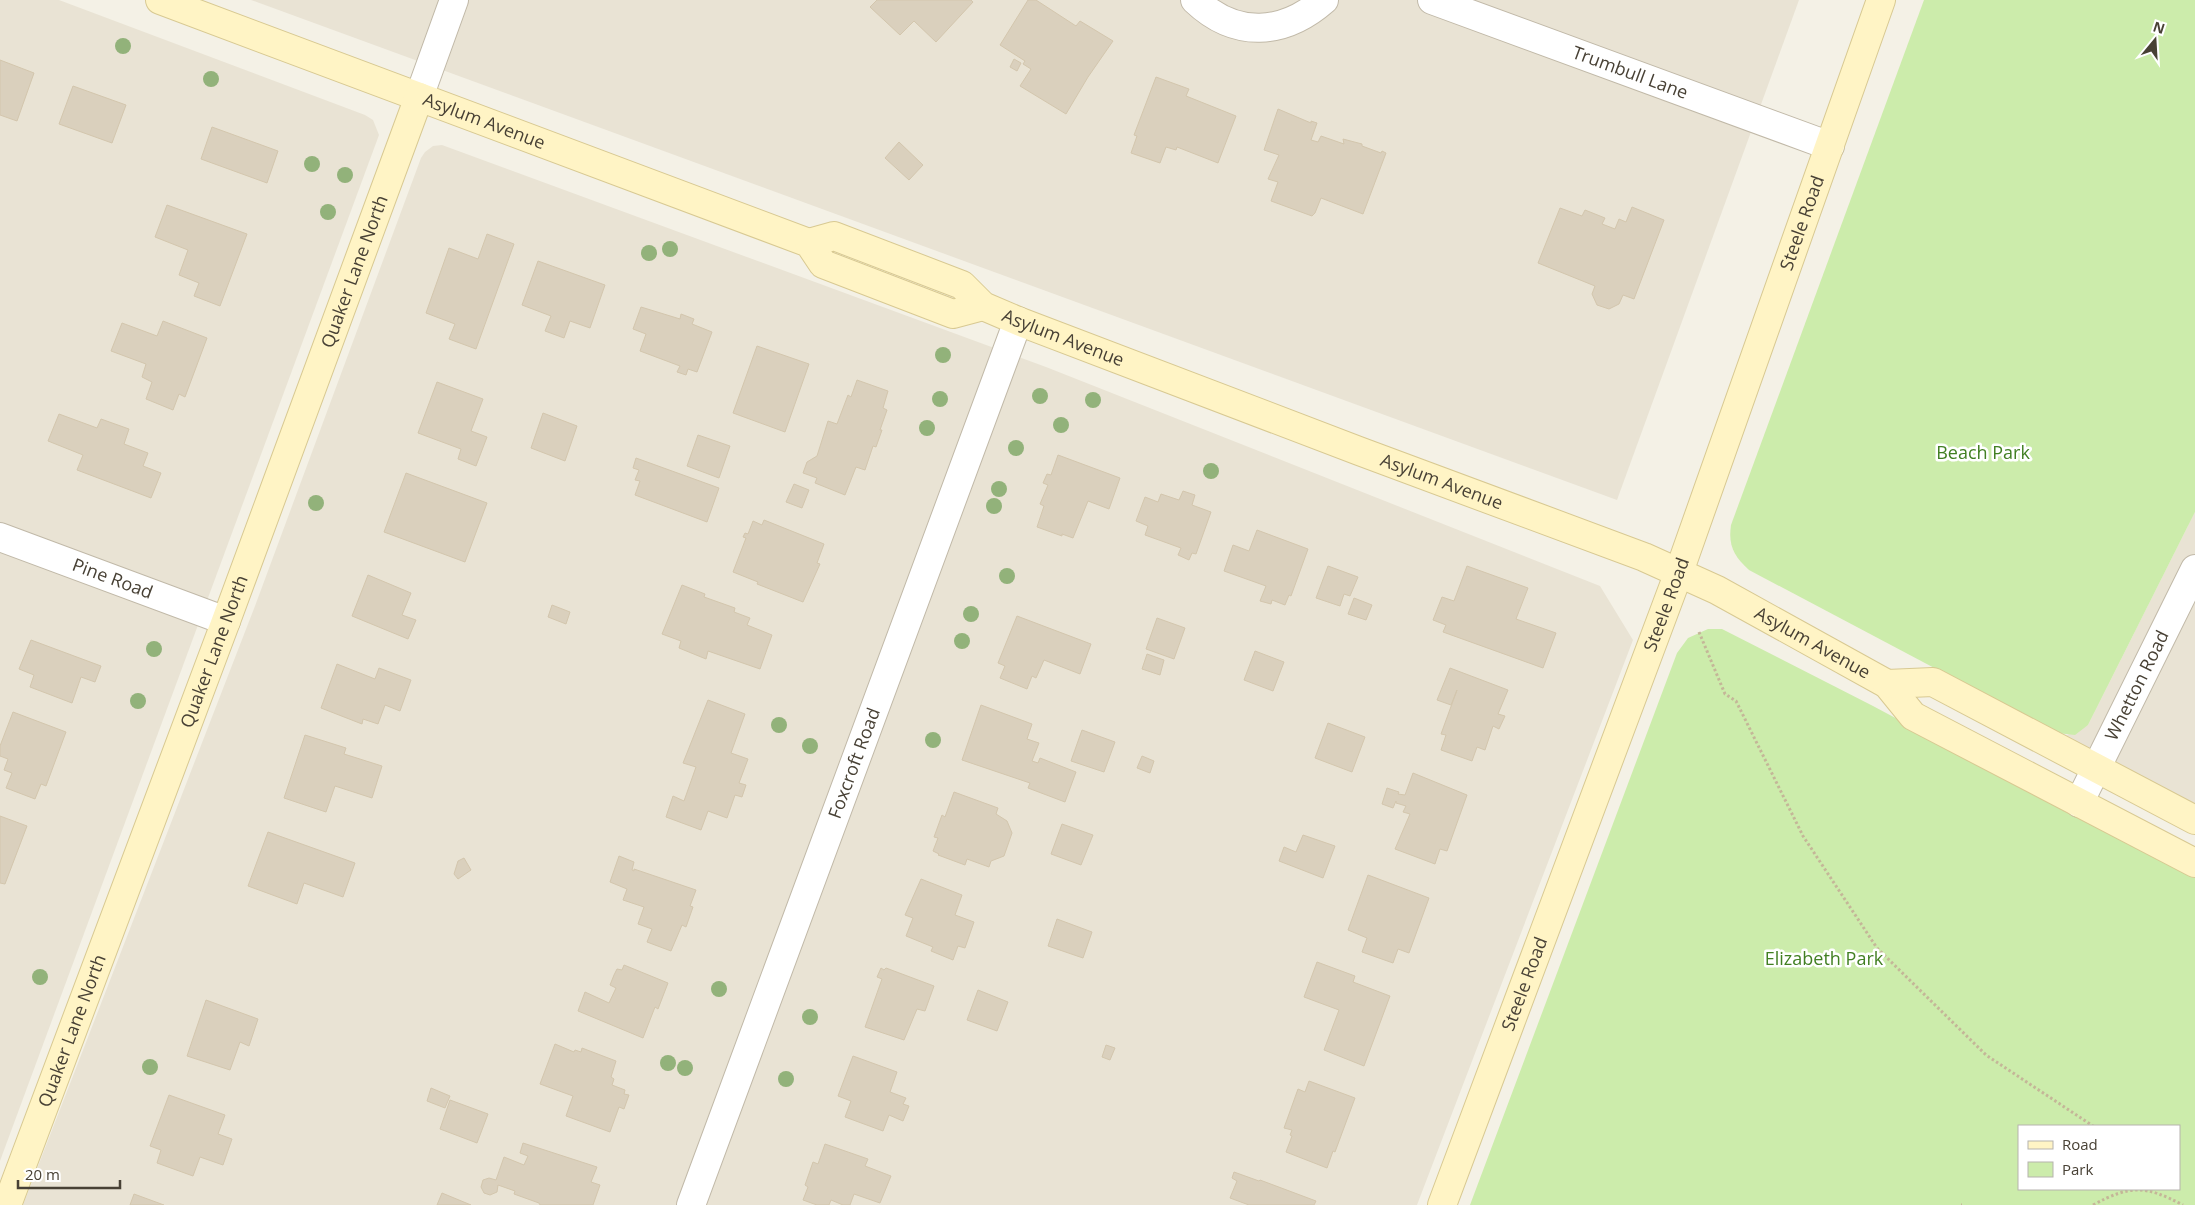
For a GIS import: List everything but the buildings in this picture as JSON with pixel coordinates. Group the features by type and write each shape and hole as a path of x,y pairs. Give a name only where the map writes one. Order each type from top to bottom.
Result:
{"main road":[{"name":"Asylum Avenue","path":"160,0 809,243 834,236 962,284 983,306 1018,321 1644,557 1717,590 1887,684 1913,716 2195,864"},
{"name":"Steele Road","path":"1442,1205 1679,572 1881,0"},
{"name":"Quaker Lane North","path":"7,1205 420,97"},
{"name":"Asylum Avenue","path":"1887,684 1933,682 2195,820"}],"street":[{"path":"420,97 454,0"},
{"path":"1196,0 1205,9 1221,19 1239,25 1258,28 1276,27 1294,21 1311,12 1324,0"},
{"name":"Trumbull Lane","path":"1432,0 1830,146"},
{"name":"Foxcroft Road","path":"691,1205 1018,321"},
{"name":"Pine Road","path":"0,537 226,621"},
{"name":"Whetton Road","path":"2079,803 2195,569"}],"path":[{"path":"1699,632 1725,694 1736,701 1803,836 1877,948 1986,1055 2091,1125"},
{"path":"2093,1205 2115,1193 2127,1190 2153,1190 2183,1205"}],"shaded area":[{"path":"0,0 59,0 365,115 373,120 379,135 0,1161"},
{"path":"251,0 1799,0 1617,500"},
{"path":"442,145 1046,367 1600,586 1633,640 1417,1205 23,1205 255,606 421,158 433,146"},
{"path":"2195,512 2195,805 2057,733 2067,735 2088,725"}],"green space":[{"name":"Beach Park","path":"1924,0 2195,0 2195,512 2088,725 2075,735 2057,733 1749,570 1739,560 1731,545 1731,525"},
{"name":"Elizabeth Park","path":"1708,629 1722,629 1873,706 2195,878 2195,1205 1470,1205 1677,653 1688,638"}]}
